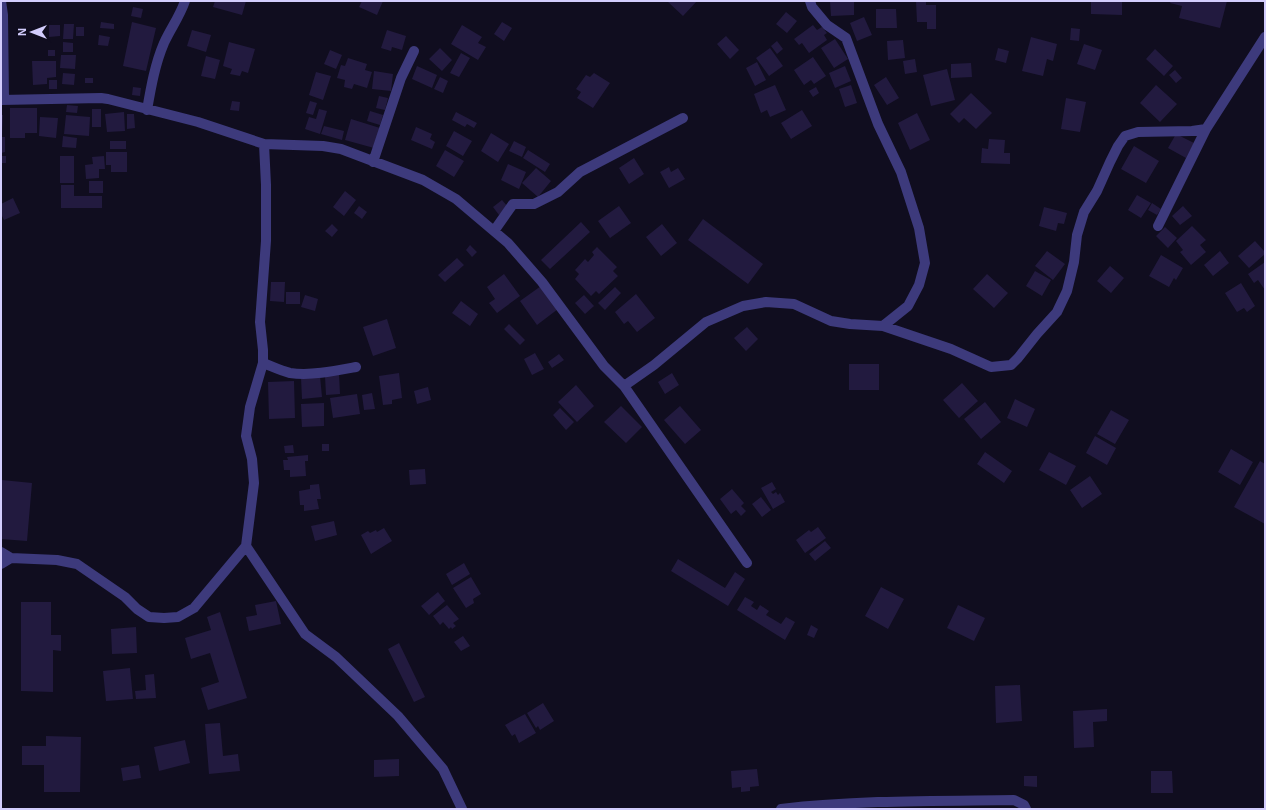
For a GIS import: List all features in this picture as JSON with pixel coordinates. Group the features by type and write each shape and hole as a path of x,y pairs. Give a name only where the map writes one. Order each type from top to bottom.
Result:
{"street":[{"path":"2,1 2,100 101,98 198,122 264,144 333,147 423,180 456,199 508,243 542,282 604,366 624,386 747,563"},
{"path":"147,110 160,54 165,41 179,17 185,1"},
{"path":"810,1 812,7 827,25 846,38 878,124 901,172 919,228 925,263 919,285 908,306 883,326"},
{"path":"1158,226 1206,129 1265,37"},
{"path":"373,162 401,78 414,51"},
{"path":"494,231 513,204 534,204 558,192 580,172 683,118"},
{"path":"624,386 654,365 706,322 743,306 766,302 794,304 831,321 883,326 951,349 991,367 1010,365 1018,358 1036,334 1058,312 1067,291 1074,262 1077,235 1084,212 1097,191 1118,146 1125,136 1138,132 1192,131 1206,129"},
{"path":"1,552 11,558 57,560 77,564 149,617 164,618 178,617 194,608 246,546 254,483 252,458 246,436 250,407 263,364 260,322 266,241 264,144"},
{"path":"263,364 289,373 305,374 356,367"},
{"path":"246,546 305,634 336,656 398,716 442,769 462,809"},
{"path":"1,564 11,558"},
{"path":"781,809 805,806 960,805 1014,800 1024,805 1026,809"}],"building":[{"path":"215,1 246,1 242,15 213,7"},
{"path":"362,1 383,1 377,15 359,7"},
{"path":"667,1 697,1 683,16"},
{"path":"830,1 854,1 854,15 831,16"},
{"path":"916,1 926,1 926,5 936,5 936,29 927,29 927,22 917,22"},
{"path":"1091,1 1122,1 1122,15 1091,14"},
{"path":"1171,1 1227,1 1220,28 1179,18 1182,6 1170,3"},
{"path":"133,7 143,9 141,18 131,16"},
{"path":"876,9 896,9 897,28 876,28"},
{"path":"786,12 797,21 787,33 776,24"},
{"path":"864,17 872,35 857,41 850,23"},
{"path":"101,22 114,24 114,29 100,28"},
{"path":"132,22 156,28 146,71 123,66"},
{"path":"502,22 512,28 504,41 494,34"},
{"path":"64,24 74,24 73,39 63,39"},
{"path":"49,25 60,25 60,36 49,37"},
{"path":"462,25 482,37 478,43 486,47 478,60 451,44"},
{"path":"813,25 817,30 822,27 827,33 824,35 827,40 809,53 802,43 799,45 794,39"},
{"path":"76,27 84,27 84,36 76,36"},
{"path":"1071,28 1080,29 1079,41 1070,40"},
{"path":"192,30 211,35 206,52 187,46"},
{"path":"387,30 406,36 402,50 392,47 391,51 381,48"},
{"path":"99,35 110,37 108,46 98,45"},
{"path":"726,36 739,50 730,59 717,44"},
{"path":"1031,37 1057,44 1053,61 1047,59 1043,76 1022,71"},
{"path":"835,39 848,59 834,68 821,48"},
{"path":"903,40 905,58 888,60 887,41"},
{"path":"777,41 783,49 777,54 771,46"},
{"path":"63,42 73,43 73,52 63,52"},
{"path":"229,42 255,49 248,73 242,71 240,76 230,74 232,69 223,66"},
{"path":"1084,44 1102,50 1095,70 1077,64"},
{"path":"440,48 452,60 442,71 429,59"},
{"path":"770,48 783,66 769,76 756,58"},
{"path":"998,48 1009,51 1006,63 995,60"},
{"path":"1155,49 1173,66 1164,76 1146,59"},
{"path":"48,50 55,50 55,56 48,56"},
{"path":"330,50 342,55 336,69 324,64"},
{"path":"461,53 470,58 459,77 450,73"},
{"path":"61,55 76,55 75,69 60,68"},
{"path":"206,56 220,60 215,79 201,76"},
{"path":"813,57 826,76 814,84 811,80 804,85 794,70"},
{"path":"348,58 367,64 365,70 372,72 367,88 354,84 352,89 344,87 345,80 337,78 341,65 345,66"},
{"path":"915,59 917,72 905,74 903,61"},
{"path":"32,61 56,61 56,77 47,78 47,84 33,85"},
{"path":"757,62 766,80 755,86 746,68"},
{"path":"971,63 972,77 951,78 951,64"},
{"path":"417,66 437,75 432,88 412,79"},
{"path":"845,66 851,81 835,88 829,73"},
{"path":"947,69 955,100 931,106 923,75"},
{"path":"1175,70 1182,78 1176,83 1169,75"},
{"path":"374,71 393,74 391,91 372,89"},
{"path":"316,72 331,76 323,100 309,95"},
{"path":"63,73 75,74 74,85 62,84"},
{"path":"594,73 610,83 593,108 577,98 581,92 576,89 586,75 590,77"},
{"path":"440,77 448,81 443,93 434,89"},
{"path":"886,77 899,98 887,105 874,85"},
{"path":"85,78 93,78 93,83 85,83"},
{"path":"49,80 57,80 57,89 49,89"},
{"path":"775,85 786,110 770,117 767,110 761,113 754,94"},
{"path":"851,85 857,103 845,107 839,89"},
{"path":"1156,85 1177,104 1160,122 1140,103"},
{"path":"133,87 141,88 140,96 132,95"},
{"path":"816,87 819,93 813,97 809,91"},
{"path":"971,93 992,113 976,129 964,118 959,123 950,114"},
{"path":"379,96 388,98 385,110 376,108"},
{"path":"1066,98 1086,102 1080,132 1061,129"},
{"path":"232,101 240,102 239,111 230,110"},
{"path":"310,101 317,103 313,115 306,113"},
{"path":"67,105 78,106 77,113 66,112"},
{"path":"10,108 37,108 37,133 25,133 25,138 10,138"},
{"path":"92,109 101,109 101,127 92,127"},
{"path":"319,109 327,111 320,134 305,129 309,117 316,119"},
{"path":"802,110 812,126 791,139 781,123"},
{"path":"370,111 383,115 380,125 367,121"},
{"path":"124,112 125,131 107,132 105,114"},
{"path":"456,112 477,123 474,128 467,124 465,127 452,120"},
{"path":"917,113 930,140 910,150 898,123"},
{"path":"127,114 134,114 135,128 127,129"},
{"path":"1,115 3,115 2,135 1,134"},
{"path":"66,115 90,117 89,136 64,134"},
{"path":"40,117 58,118 56,138 39,136"},
{"path":"351,119 380,128 374,148 345,140"},
{"path":"324,126 344,131 342,140 321,134"},
{"path":"416,127 432,134 430,139 435,142 432,149 411,140"},
{"path":"454,131 472,141 463,156 446,146"},
{"path":"491,133 509,144 498,162 481,151"},
{"path":"1176,134 1194,143 1186,158 1168,148"},
{"path":"63,136 77,138 76,148 62,147"},
{"path":"1,137 5,137 5,152 1,153"},
{"path":"989,139 1005,140 1004,153 1010,153 1010,164 981,163 982,148 988,149"},
{"path":"110,141 126,141 126,149 110,149"},
{"path":"514,141 526,147 522,157 509,151"},
{"path":"1134,146 1159,161 1146,183 1121,169"},
{"path":"445,150 464,161 454,177 436,166"},
{"path":"528,150 550,164 545,172 523,158"},
{"path":"106,152 127,152 127,172 111,172 111,165 106,165"},
{"path":"1,156 6,156 6,163 1,163"},
{"path":"60,156 74,156 74,183 60,183"},
{"path":"104,156 105,169 99,169 99,178 86,179 85,165 93,164 92,157"},
{"path":"634,158 644,174 629,184 619,168"},
{"path":"508,164 526,172 519,189 501,180"},
{"path":"669,167 671,172 678,168 685,179 669,188 660,172"},
{"path":"536,168 551,181 538,197 522,183"},
{"path":"89,181 103,181 103,193 89,193"},
{"path":"61,185 74,185 74,196 102,196 102,208 61,208"},
{"path":"345,191 356,200 344,216 333,207"},
{"path":"1137,195 1151,203 1141,218 1128,210"},
{"path":"13,198 20,213 4,220 1,214 1,204"},
{"path":"502,200 508,207 499,215 493,207"},
{"path":"1152,203 1161,209 1157,215 1148,210"},
{"path":"359,206 367,212 362,219 354,213"},
{"path":"619,206 631,223 610,238 598,221"},
{"path":"1183,206 1192,216 1180,225 1172,216"},
{"path":"1044,207 1067,213 1064,224 1058,223 1056,231 1039,226"},
{"path":"703,219 763,264 748,284 688,240"},
{"path":"581,222 590,232 550,269 541,260"},
{"path":"332,224 338,230 332,237 325,231"},
{"path":"662,224 677,243 661,256 646,237"},
{"path":"1192,226 1206,240 1200,245 1206,252 1191,265 1180,252 1183,250 1176,241"},
{"path":"1165,227 1177,238 1168,248 1156,236"},
{"path":"1255,241 1265,252 1265,254 1249,268 1238,256"},
{"path":"470,245 477,252 472,257 466,250"},
{"path":"597,247 617,267 613,271 618,276 599,294 596,291 591,296 575,279 579,274 575,270 585,259 588,262 594,255 592,252"},
{"path":"1047,251 1065,264 1053,280 1035,266"},
{"path":"1220,251 1229,263 1213,276 1204,265"},
{"path":"1161,255 1183,268 1176,280 1174,278 1169,287 1149,276"},
{"path":"457,258 464,265 445,282 438,275"},
{"path":"1265,262 1265,290 1258,280 1254,283 1248,274"},
{"path":"1110,266 1124,278 1111,293 1097,281"},
{"path":"1035,271 1051,280 1042,296 1026,286"},
{"path":"504,274 520,296 497,313 489,303 495,299 487,287"},
{"path":"987,274 1008,293 994,308 973,289"},
{"path":"271,282 285,282 284,302 270,301"},
{"path":"1241,283 1255,306 1247,312 1244,308 1237,312 1225,293"},
{"path":"541,286 558,309 537,325 520,301"},
{"path":"615,287 621,293 605,310 598,303"},
{"path":"286,292 300,292 300,304 286,304"},
{"path":"636,294 655,318 637,332 628,321 624,324 615,312"},
{"path":"305,295 318,299 315,311 301,307"},
{"path":"584,295 594,306 585,314 575,303"},
{"path":"461,301 478,314 470,326 452,313"},
{"path":"387,319 396,348 373,356 363,327"},
{"path":"509,324 525,340 520,345 504,329"},
{"path":"747,327 758,339 746,351 734,338"},
{"path":"535,353 544,369 532,375 524,359"},
{"path":"559,354 564,360 552,368 548,362"},
{"path":"849,364 879,364 879,390 849,390"},
{"path":"399,373 402,398 392,400 392,404 383,405 379,376"},
{"path":"672,373 679,385 665,394 658,382"},
{"path":"339,374 340,394 326,395 325,376"},
{"path":"320,376 322,397 302,399 301,378"},
{"path":"294,381 295,418 269,419 268,382"},
{"path":"962,383 978,401 959,418 943,400"},
{"path":"576,385 594,406 577,422 558,402"},
{"path":"428,387 431,400 417,404 414,391"},
{"path":"372,393 375,409 364,410 362,395"},
{"path":"357,394 360,414 333,418 330,398"},
{"path":"1015,399 1035,409 1027,427 1007,418"},
{"path":"985,402 1001,422 981,439 964,419"},
{"path":"324,403 324,426 302,427 301,404"},
{"path":"621,406 642,427 626,443 604,422"},
{"path":"680,406 701,430 685,444 664,420"},
{"path":"560,408 574,422 566,430 553,415"},
{"path":"1111,410 1129,420 1115,444 1097,434"},
{"path":"1095,436 1116,448 1107,465 1086,453"},
{"path":"322,444 329,444 329,451 322,451"},
{"path":"293,445 294,453 285,453 284,446"},
{"path":"1231,449 1253,462 1240,485 1218,472"},
{"path":"985,452 1012,471 1004,483 977,464"},
{"path":"1049,452 1076,466 1066,485 1039,470"},
{"path":"308,455 308,461 305,461 306,476 290,477 290,470 284,470 283,460 288,460 287,457"},
{"path":"1260,461 1265,464 1265,524 1234,507"},
{"path":"425,469 426,484 410,485 409,470"},
{"path":"1090,476 1102,494 1082,508 1070,490"},
{"path":"2,480 32,483 27,541 1,539"},
{"path":"772,482 776,489 771,492 773,494 776,492 778,495 780,493 785,502 773,509 761,488"},
{"path":"319,484 321,499 317,499 319,509 304,511 304,505 300,505 299,491 310,489 310,485"},
{"path":"732,489 744,503 741,506 746,511 741,516 736,510 731,514 720,499"},
{"path":"761,497 771,510 762,517 752,504"},
{"path":"334,521 337,535 315,541 311,526"},
{"path":"818,527 826,538 805,553 796,540 809,530 811,532"},
{"path":"384,528 392,541 371,554 361,535 368,531 370,533 376,530 377,532"},
{"path":"825,541 831,548 815,561 809,554"},
{"path":"678,559 725,588 735,572 745,579 728,606 671,571"},
{"path":"464,563 470,574 452,585 446,574"},
{"path":"471,577 481,594 473,599 474,603 466,608 453,588"},
{"path":"881,587 904,599 888,629 865,616"},
{"path":"438,592 445,601 429,615 421,606"},
{"path":"745,597 754,602 751,606 757,610 760,605 769,611 766,615 781,624 786,617 795,622 785,640 737,610"},
{"path":"276,601 281,624 249,631 246,617 257,615 255,605"},
{"path":"21,602 51,602 51,635 61,635 61,651 53,650 53,692 21,691"},
{"path":"447,605 459,619 453,623 456,626 452,629 451,627 449,629 443,622 440,625 433,616"},
{"path":"958,605 985,618 974,641 947,628"},
{"path":"220,612 247,698 208,710 201,688 219,682 210,653 191,659 185,638 211,630 207,617"},
{"path":"811,625 818,629 814,638 807,635"},
{"path":"136,627 137,653 112,654 111,629"},
{"path":"463,636 470,646 461,651 454,642"},
{"path":"399,643 425,697 414,702 388,649"},
{"path":"130,668 133,699 106,701 103,671"},
{"path":"154,674 156,698 136,699 135,691 146,690 145,675"},
{"path":"1020,685 1022,721 996,723 995,686"},
{"path":"543,703 554,721 540,730 538,726 536,728 527,713"},
{"path":"1107,709 1107,721 1093,722 1094,747 1074,748 1073,711"},
{"path":"525,714 536,733 519,743 515,734 512,736 505,725"},
{"path":"220,723 223,756 238,754 240,771 209,774 205,724"},
{"path":"46,736 81,737 80,792 44,792 44,765 22,765 22,746 46,746"},
{"path":"185,740 190,763 159,771 154,747"},
{"path":"399,759 399,776 374,777 374,760"},
{"path":"139,765 141,778 123,781 121,768"},
{"path":"757,769 759,786 750,787 750,791 741,792 741,787 732,788 731,771"},
{"path":"1151,771 1172,771 1173,793 1151,793"},
{"path":"1024,776 1037,776 1037,787 1024,786"}]}
